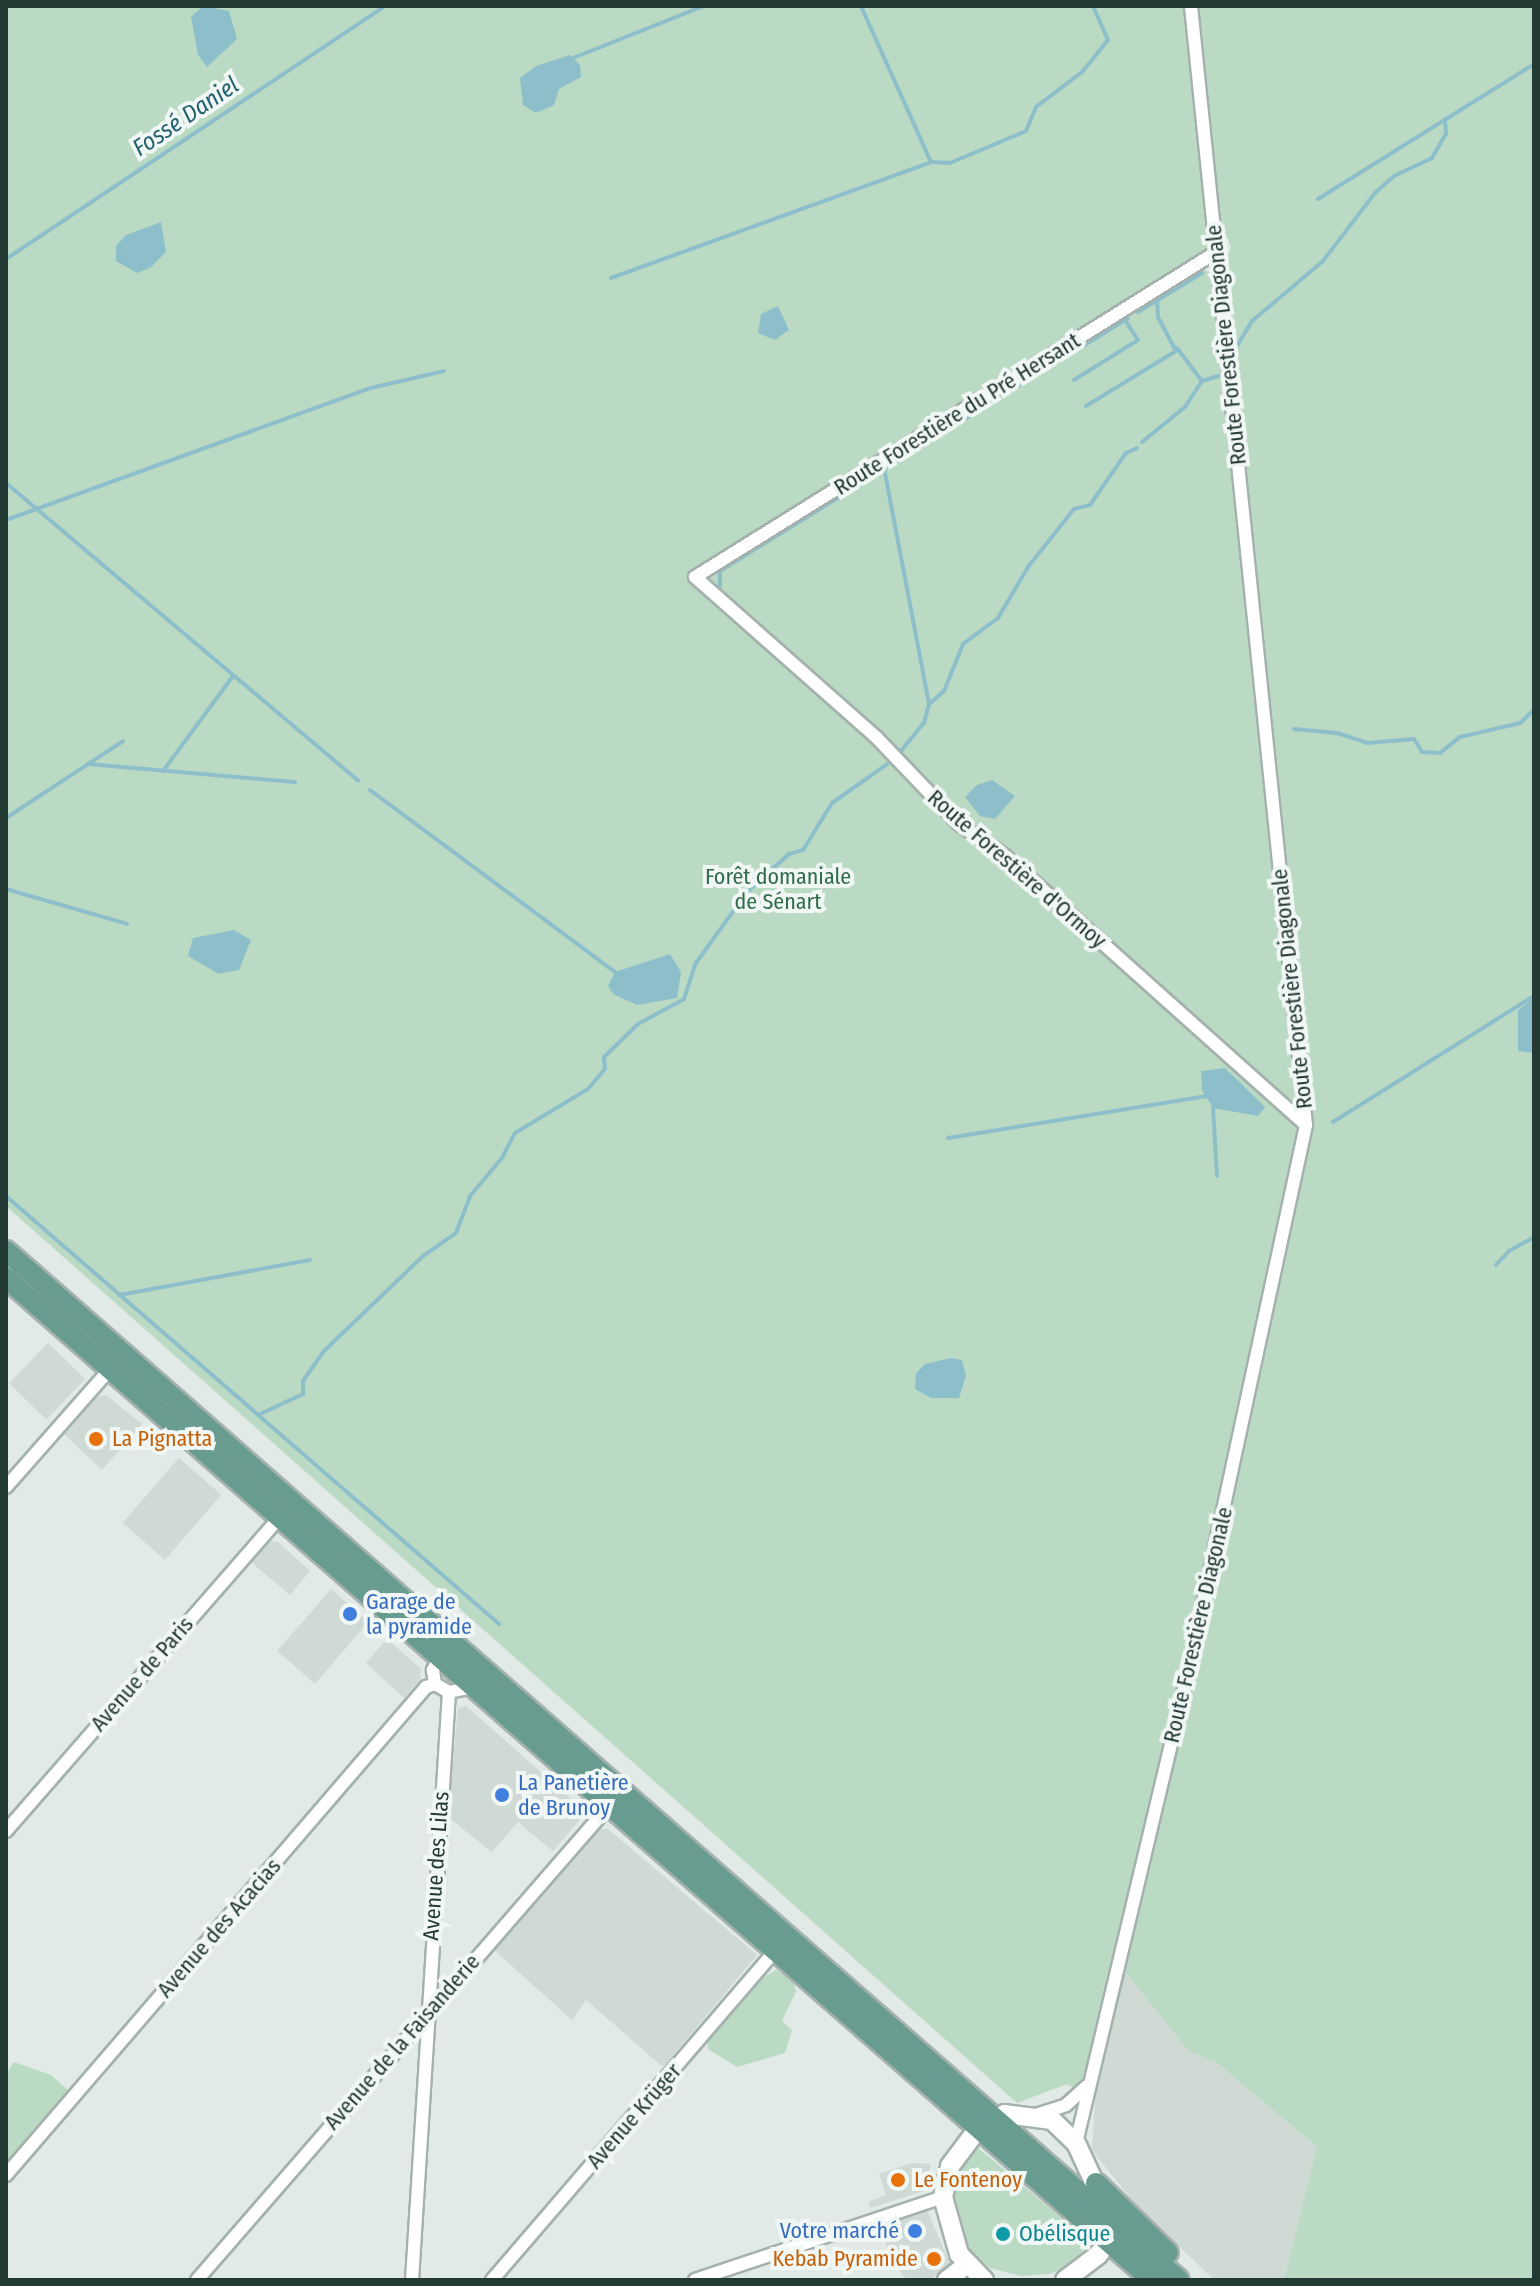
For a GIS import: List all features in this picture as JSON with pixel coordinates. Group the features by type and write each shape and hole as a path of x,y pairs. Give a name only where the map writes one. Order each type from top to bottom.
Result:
{"main road":[{"path":"6,1251 986,2125 1152,2280"},
{"path":"6,1278 774,1952 986,2125 1108,2217 1182,2280"},
{"path":"984,2280 966,2265 951,2236 943,2197 950,2166 986,2125 1005,2114 1038,2114 1063,2127 1076,2143 1096,2183 1108,2217 1108,2242 1065,2280"},
{"path":"1096,2183 1180,2266 1182,2280"},
{"path":"947,2280 966,2265"}],"street":[{"name":"Route Forestière Diagonale","path":"1076,2143 1087,2086 1189,1668 1306,1125 1191,6"},
{"name":"Route Forestière du Pré Hersant","path":"695,577 1218,251"},
{"name":"Route Forestière d'Ormoy","path":"695,577 876,737 959,824 1004,855 1306,1125"},
{"path":"6,1487 109,1370"},
{"name":"Avenue de Paris","path":"6,1831 279,1518"},
{"path":"439,1659 433,1670 435,1684 449,1692 472,1687"},
{"name":"Avenue des Acacias","path":"6,2175 426,1687 435,1684"},
{"name":"Avenue des Lilas","path":"412,2280 449,1692"},
{"name":"Avenue de la Faisanderie","path":"197,2280 609,1806"},
{"name":"Avenue Krüger","path":"492,2280 774,1952"},
{"path":"1038,2114 1066,2105 1087,2086"},
{"path":"695,2280 943,2197"}],"shaded area":[{"path":"48,1343 85,1379 47,1419 9,1383"},
{"path":"106,1395 142,1424 102,1470 64,1434 96,1397"},
{"path":"179,1458 221,1495 165,1560 123,1523"},
{"path":"270,1541 278,1542 310,1571 290,1595 251,1562"},
{"path":"331,1589 369,1622 315,1684 277,1651"},
{"path":"387,1639 420,1668 421,1678 404,1698 366,1663"},
{"path":"466,1706 586,1812 553,1851 518,1822 492,1852 448,1817 458,1708"},
{"path":"598,1829 608,1829 757,1955 663,2067 586,2000 572,2020 494,1950"},
{"path":"1125,1972 1189,2050 1216,2062 1317,2147 1284,2280 1214,2280 1133,2202 1092,2150 1095,2100"},
{"path":"912,2163 931,2164 924,2191 871,2208 868,2202 886,2195 879,2174"},
{"path":"927,2210 950,2264 930,2280 907,2280 892,2262 880,2226"}],"green space":[{"name":"Forêt domaniale de Sénart","path":"6,6 1534,6 1534,2280 1284,2280 1317,2147 1216,2062 1189,2051 1126,1973 1095,2100 1067,2084 1017,2103 6,1206","holes":["1228,238 1231,248 1219,276 1195,266 1197,255"]},
{"path":"776,1970 793,1980 796,1991 782,2021 792,2030 785,2053 737,2067 708,2049 707,2037 730,2015 735,1994"},
{"path":"14,2062 51,2075 69,2091 6,2165 6,2074"},
{"path":"976,2146 1089,2241 1074,2264 1049,2274 1021,2276 990,2268 973,2254 954,2220 952,2192 958,2166"}],"water":[{"path":"203,6 229,11 237,39 207,67 198,55 191,17"},
{"path":"570,55 580,65 581,77 559,89 554,105 536,113 523,105 520,78 536,66"},
{"path":"161,222 166,252 150,268 137,273 116,261 116,246 126,235"},
{"path":"778,306 789,330 775,340 758,333 761,314"},
{"path":"992,780 1015,796 995,819 980,816 965,797 977,785"},
{"path":"234,930 251,940 239,970 219,974 188,956 193,938"},
{"path":"670,954 681,972 677,998 637,1005 613,994 608,986 615,972"},
{"path":"1534,998 1534,1053 1518,1051 1518,1010"},
{"path":"1225,1068 1265,1107 1258,1116 1213,1108 1202,1090 1201,1071"},
{"path":"951,1358 962,1360 966,1376 959,1398 931,1398 915,1389 916,1373 925,1364"}],"waterway":[{"name":"Fossé Daniel","path":"6,259 386,6"},
{"path":"573,58 704,6"},
{"path":"611,278 931,162 861,6"},
{"path":"931,162 950,163 1026,131 1036,107 1082,72 1108,40 1093,6"},
{"path":"1318,199 1534,64"},
{"path":"1237,346 1252,321 1323,261 1375,193 1394,176 1432,158 1446,134 1445,119"},
{"path":"1138,312 1202,273"},
{"path":"1086,406 1176,351 1158,317 1157,300"},
{"path":"1059,361 1128,318"},
{"path":"1074,380 1138,340 1125,320"},
{"path":"1177,348 1202,381"},
{"path":"720,586 720,571 1047,368"},
{"path":"6,520 371,388 444,371"},
{"path":"1142,442 1185,407 1202,381 1218,376"},
{"path":"901,751 924,723 929,704 944,691 963,644 998,618 1028,567 1074,509 1090,505 1126,453 1137,448"},
{"path":"884,468 929,704"},
{"path":"6,483 358,780"},
{"path":"163,771 233,676"},
{"path":"1294,729 1337,733 1367,743 1414,739 1422,752 1440,753 1460,737 1520,723 1534,710"},
{"path":"6,818 123,741"},
{"path":"88,764 295,782"},
{"path":"258,1415 303,1394 303,1381 325,1350 423,1256 456,1233 470,1196 502,1158 515,1133 588,1089 605,1069 604,1057 638,1024 684,999 696,963 747,892 789,854 803,850 832,803 887,764"},
{"path":"370,790 615,972"},
{"path":"6,889 127,924"},
{"path":"1333,1122 1534,996"},
{"path":"948,1138 1206,1096"},
{"path":"1213,1108 1217,1176"},
{"path":"6,1196 499,1624"},
{"path":"1496,1265 1509,1251 1534,1237"},
{"path":"119,1295 310,1260"}],"place":[{"name":"La Pignatta","path":"96,1439"},
{"name":"Garage de la pyramide","path":"350,1614"},
{"name":"La Panetière de Brunoy","path":"502,1795"},
{"name":"Le Fontenoy","path":"898,2180"},
{"name":"Votre marché","path":"915,2231"},
{"name":"Obélisque","path":"1003,2234"},
{"name":"Kebab Pyramide","path":"934,2259"}]}
